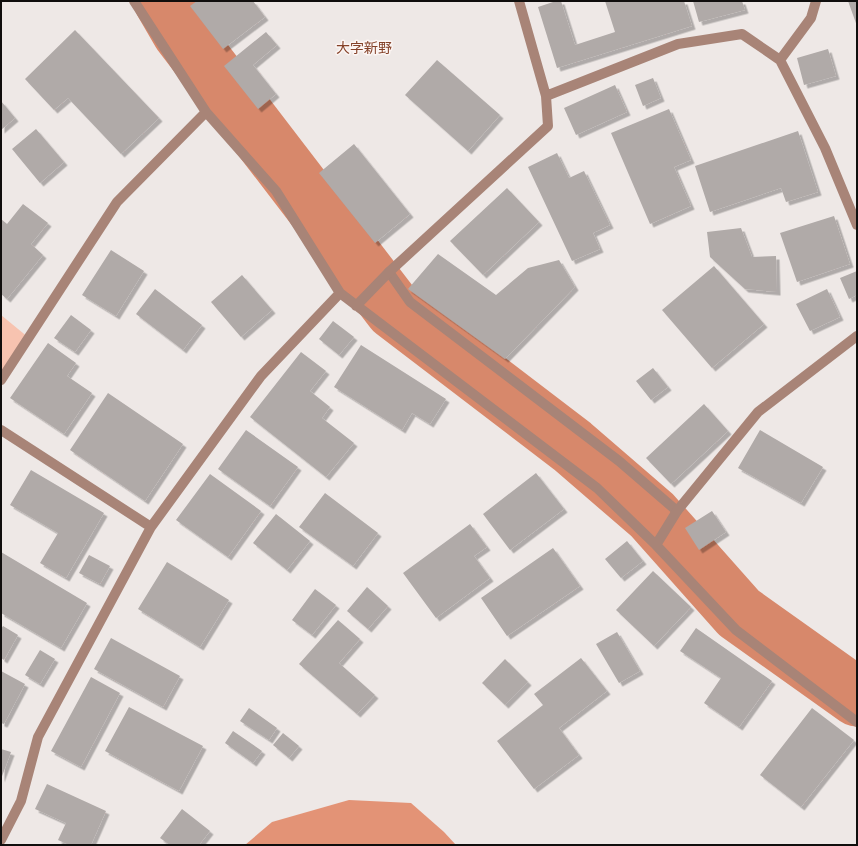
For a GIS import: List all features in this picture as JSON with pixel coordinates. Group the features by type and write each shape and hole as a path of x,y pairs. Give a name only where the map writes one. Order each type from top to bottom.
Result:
{"street":[{"path":"357,305 389,272 548,126 546,96 519,1"},
{"path":"780,60 811,18 816,1"},
{"path":"139,3 206,112 276,191 340,293 597,488 657,544 736,630 857,722"},
{"path":"546,96 678,44 742,34 780,60 825,148 857,225"},
{"path":"1,380 117,202 206,112"},
{"path":"389,272 410,302 619,460 677,511"},
{"path":"1,840 21,801 38,736 152,527 261,376 340,293"},
{"path":"657,544 677,511 758,412 857,336"},
{"path":"1,430 152,527"}],"shaded area":[{"path":"1,315 29,338 1,380"},
{"path":"349,800 411,803 444,832 456,845 245,845 272,822"}],"building":[{"path":"197,1 253,1 265,17 223,49 190,6"},
{"path":"556,1 561,1 575,45 615,32 605,1 684,1 692,26 557,68 538,7"},
{"path":"693,1 742,1 745,10 699,22"},
{"path":"848,1 857,1 857,26"},
{"path":"75,30 159,118 121,154 68,98 54,110 25,79"},
{"path":"266,32 277,45 253,65 276,94 258,109 224,66"},
{"path":"828,49 836,76 804,85 797,58"},
{"path":"437,60 500,115 468,151 405,95"},
{"path":"653,78 661,98 643,106 635,85"},
{"path":"615,85 627,112 576,135 564,108"},
{"path":"1,101 15,118 1,130"},
{"path":"669,109 691,160 674,167 691,206 650,224 611,133"},
{"path":"36,129 64,162 40,183 12,149"},
{"path":"798,131 818,192 786,202 781,188 710,212 695,166"},
{"path":"354,144 410,214 375,243 319,173"},
{"path":"557,153 569,178 584,171 610,225 593,233 600,249 572,261 528,167"},
{"path":"507,188 539,222 483,275 450,241"},
{"path":"23,204 48,223 31,244 43,255 7,299 1,294 1,219 7,224"},
{"path":"834,216 850,264 797,282 780,233"},
{"path":"741,228 752,257 776,256 777,292 745,289 710,257 707,232"},
{"path":"111,250 144,271 116,316 82,295"},
{"path":"438,254 496,295 528,268 559,260 575,287 505,359 408,289"},
{"path":"714,266 764,324 712,368 662,310"},
{"path":"857,271 857,295 849,299 840,278"},
{"path":"242,275 272,310 241,337 211,302"},
{"path":"155,289 202,325 183,350 136,314"},
{"path":"827,289 840,317 810,331 796,304"},
{"path":"71,315 91,330 75,352 54,338"},
{"path":"333,321 354,337 339,355 319,339"},
{"path":"48,343 76,363 67,376 92,393 64,434 10,398"},
{"path":"361,345 446,399 430,424 412,413 402,430 334,387"},
{"path":"301,352 326,371 310,391 330,407 322,418 354,443 326,477 250,417"},
{"path":"653,368 668,387 651,400 636,381"},
{"path":"108,393 183,444 145,501 70,450"},
{"path":"704,404 728,431 671,484 646,458"},
{"path":"246,430 298,467 270,506 218,469"},
{"path":"760,430 823,467 801,503 738,468"},
{"path":"31,470 104,513 66,578 40,563 58,533 10,505"},
{"path":"536,473 564,509 510,550 483,514"},
{"path":"210,474 261,511 228,557 176,520"},
{"path":"325,493 378,533 353,566 299,527"},
{"path":"712,511 726,532 699,550 685,528"},
{"path":"276,514 310,541 287,570 253,543"},
{"path":"470,524 487,547 474,556 490,578 436,618 403,573"},
{"path":"627,541 643,561 621,578 605,559"},
{"path":"553,548 580,586 507,636 481,598"},
{"path":"1,552 87,603 61,648 1,613"},
{"path":"89,555 110,566 100,584 79,573"},
{"path":"167,562 229,600 200,647 138,609"},
{"path":"653,571 691,607 654,646 616,610"},
{"path":"367,587 388,606 368,629 347,611"},
{"path":"315,589 336,605 312,635 292,620"},
{"path":"338,620 360,639 339,663 375,695 357,714 299,664"},
{"path":"3,626 18,635 4,660 1,658 1,629"},
{"path":"696,628 772,681 739,727 704,703 721,678 680,651"},
{"path":"617,632 640,671 619,683 596,644"},
{"path":"111,638 180,676 163,707 94,669"},
{"path":"40,650 55,659 40,684 25,675"},
{"path":"581,658 607,691 559,728 579,755 534,789 497,741 543,705 534,694"},
{"path":"505,659 528,682 505,705 482,683"},
{"path":"1,671 25,684 4,724 1,723"},
{"path":"91,677 120,693 81,767 51,751"},
{"path":"129,707 203,746 179,791 105,751"},
{"path":"249,708 277,728 269,740 240,721"},
{"path":"812,708 854,740 801,807 760,775"},
{"path":"233,731 262,751 253,763 225,743"},
{"path":"283,733 299,746 289,758 273,745"},
{"path":"1,749 11,752 1,779"},
{"path":"47,784 106,811 91,845 69,845 58,840 66,823 35,809"},
{"path":"182,809 210,831 199,845 170,845 160,838"}],"waterway":[{"path":"163,1 181,32 394,310 572,446 652,515 739,613 857,697"}],"district":[{"name":"大字新野","path":"364,47"}]}
